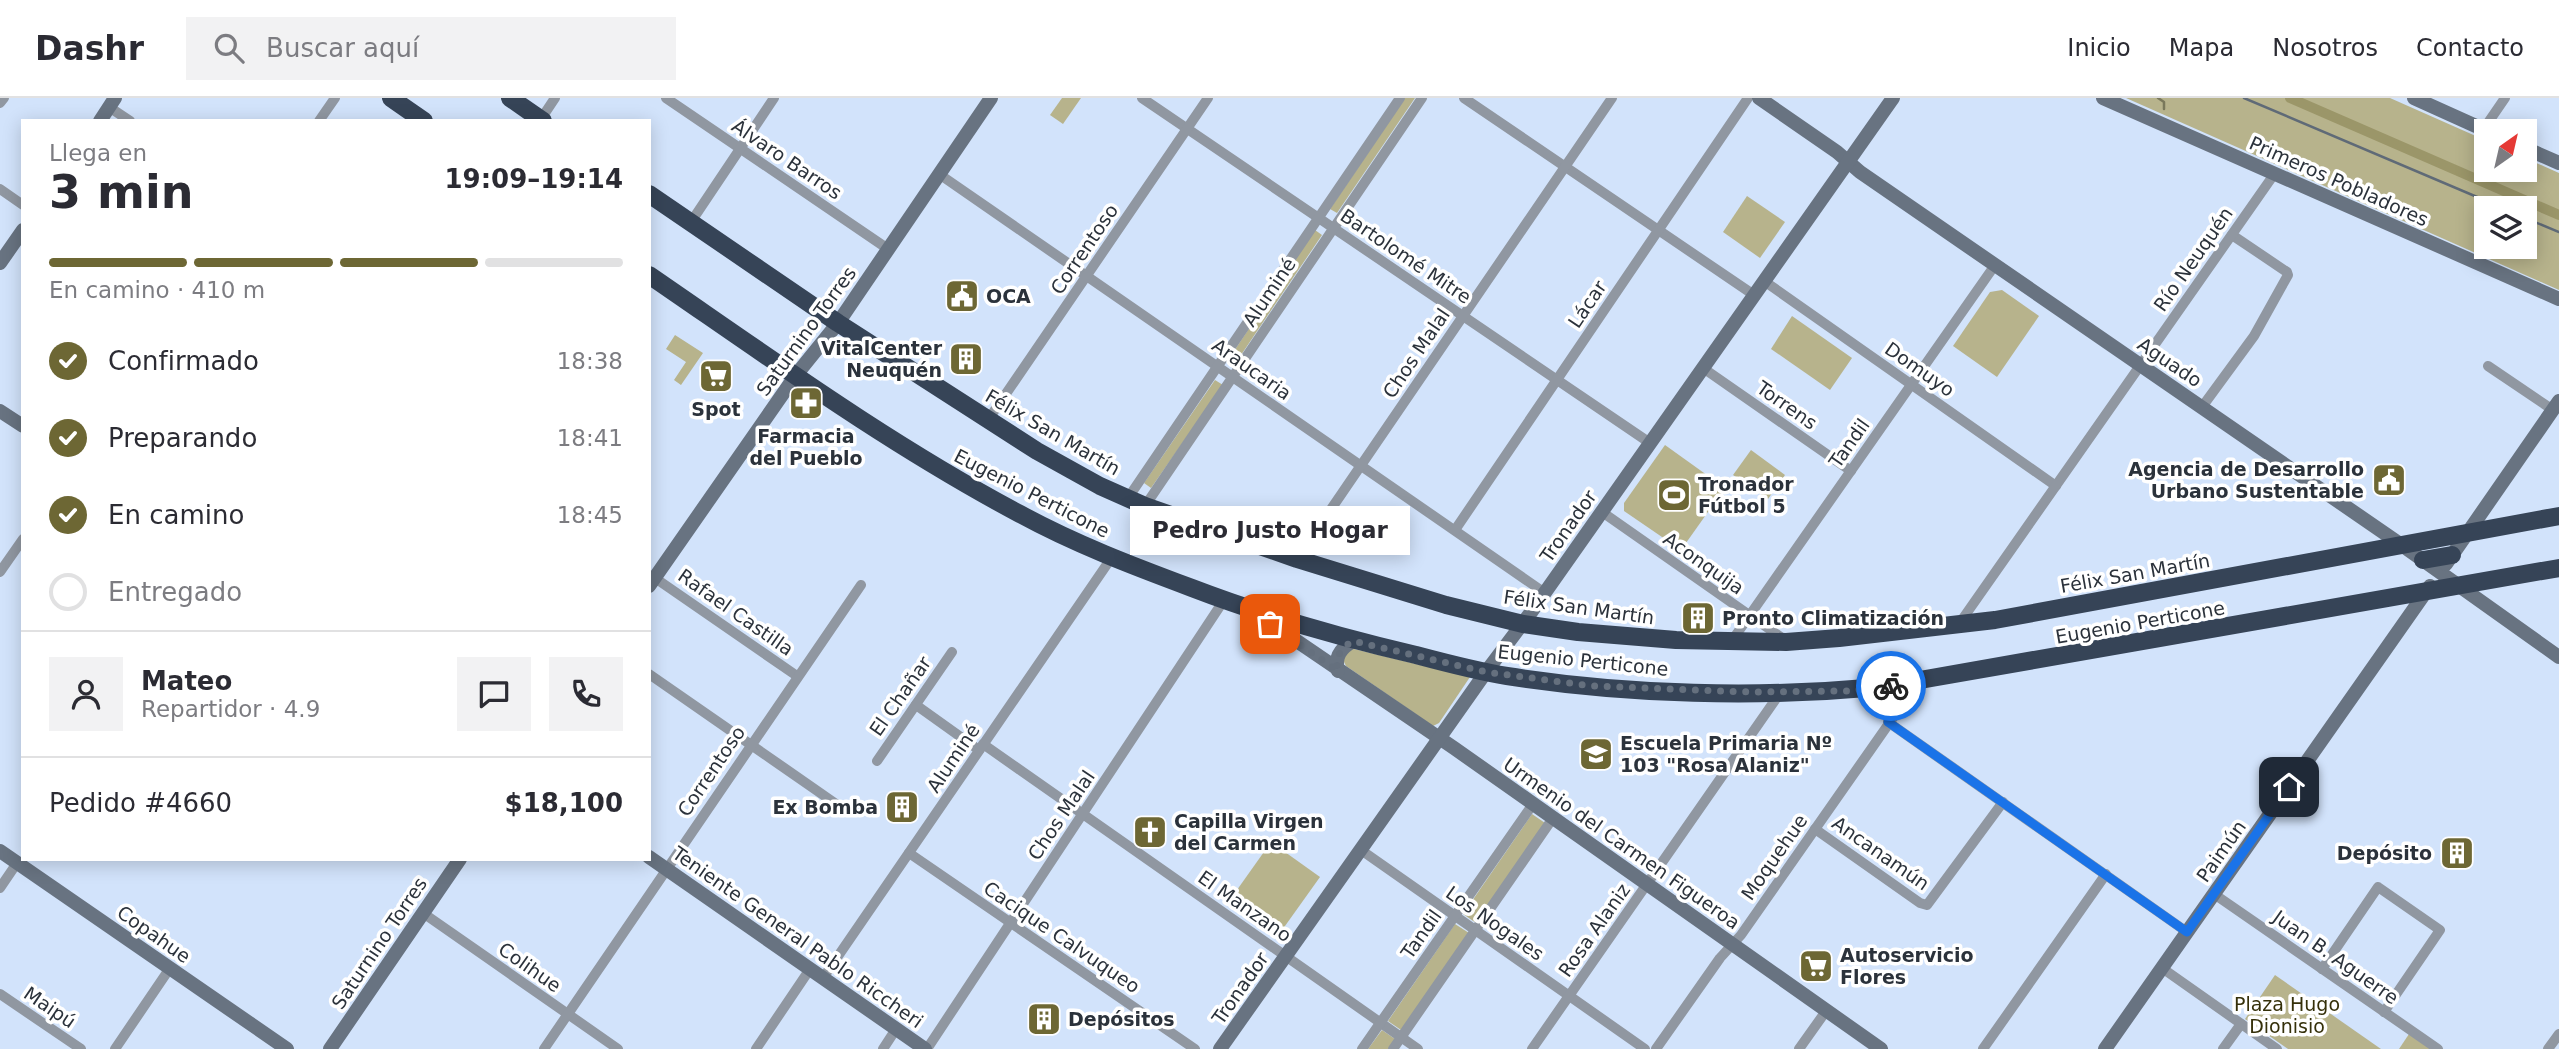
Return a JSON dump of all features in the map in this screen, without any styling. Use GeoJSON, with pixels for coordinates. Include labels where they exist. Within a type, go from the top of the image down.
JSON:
{"type":"FeatureCollection","features":[{"type":"Feature","properties":{"kind":"highway"},"geometry":{"type":"LineString","coordinates":[[391,98],[421,119]]}},
{"type":"Feature","properties":{"kind":"highway"},"geometry":{"type":"LineString","coordinates":[[510,98],[541,119]]}},
{"type":"Feature","properties":{"kind":"highway","name":"Félix San Martín"},"geometry":{"type":"LineString","coordinates":[[651,195],[838,323],[1056,463],[1146,506],[1297,559],[1523,624],[1642,638],[1730,642],[1839,638],[1995,620],[2559,516]]}},
{"type":"Feature","properties":{"kind":"highway","name":"Eugenio Perticone"},"geometry":{"type":"LineString","coordinates":[[651,276],[860,419],[1024,517],[1112,557],[1250,609],[1353,641],[1486,672],[1592,686],[1780,692],[1846,691],[1917,682],[2559,568]]}},
{"type":"Feature","properties":{"kind":"highway"},"geometry":{"type":"LineString","coordinates":[[2423,560],[2452,555]]}},
{"type":"Feature","properties":{"kind":"street"},"geometry":{"type":"LineString","coordinates":[[0,103],[4,98]]}},
{"type":"Feature","properties":{"kind":"street"},"geometry":{"type":"LineString","coordinates":[[320,119],[335,98]]}},
{"type":"Feature","properties":{"kind":"street"},"geometry":{"type":"LineString","coordinates":[[543,119],[555,98]]}},
{"type":"Feature","properties":{"kind":"street","name":"Álvaro Barros"},"geometry":{"type":"LineString","coordinates":[[667,98],[888,249]]}},
{"type":"Feature","properties":{"kind":"street"},"geometry":{"type":"LineString","coordinates":[[691,222],[774,98]]}},
{"type":"Feature","properties":{"kind":"street","name":"Bartolomé Mitre"},"geometry":{"type":"LineString","coordinates":[[1142,98],[1650,443]]}},
{"type":"Feature","properties":{"kind":"street","name":"Correntoso"},"geometry":{"type":"LineString","coordinates":[[988,420],[1208,98]]}},
{"type":"Feature","properties":{"kind":"street","name":"Aluminé"},"geometry":{"type":"LineString","coordinates":[[1128,498],[1400,98]]}},
{"type":"Feature","properties":{"kind":"street","name":"Aluminé"},"geometry":{"type":"LineString","coordinates":[[1146,506],[1422,98]]}},
{"type":"Feature","properties":{"kind":"street"},"geometry":{"type":"LineString","coordinates":[[1464,98],[1754,295]]}},
{"type":"Feature","properties":{"kind":"street","name":"Chos Malal"},"geometry":{"type":"LineString","coordinates":[[1297,559],[1612,98]]}},
{"type":"Feature","properties":{"kind":"street","name":"Lácar"},"geometry":{"type":"LineString","coordinates":[[1455,530],[1748,98]]}},
{"type":"Feature","properties":{"kind":"street","name":"Aguado"},"geometry":{"type":"LineString","coordinates":[[1759,98],[1849,161],[1860,172],[2403,546],[2559,657]]}},
{"type":"Feature","properties":{"kind":"street","name":"Tronador"},"geometry":{"type":"LineString","coordinates":[[1220,1049],[1893,98]]}},
{"type":"Feature","properties":{"kind":"street","name":"Primeros Pobladores"},"geometry":{"type":"LineString","coordinates":[[2103,98],[2559,299]]}},
{"type":"Feature","properties":{"kind":"street"},"geometry":{"type":"LineString","coordinates":[[2414,98],[2474,126]]}},
{"type":"Feature","properties":{"kind":"street"},"geometry":{"type":"LineString","coordinates":[[2492,119],[2505,98]]}},
{"type":"Feature","properties":{"kind":"street","name":"Saturnino Torres"},"geometry":{"type":"LineString","coordinates":[[652,582],[796,375],[838,323],[989,99]]}},
{"type":"Feature","properties":{"kind":"street"},"geometry":{"type":"LineString","coordinates":[[101,119],[112,102],[128,119]]}},
{"type":"Feature","properties":{"kind":"street"},"geometry":{"type":"LineString","coordinates":[[2538,154],[2559,163]]}},
{"type":"Feature","properties":{"kind":"street","name":"Río Neuquén"},"geometry":{"type":"LineString","coordinates":[[2141,365],[2274,173]]}},
{"type":"Feature","properties":{"kind":"street","name":"Araucaria"},"geometry":{"type":"LineString","coordinates":[[939,174],[1545,593]]}},
{"type":"Feature","properties":{"kind":"street"},"geometry":{"type":"LineString","coordinates":[[0,189],[21,204]]}},
{"type":"Feature","properties":{"kind":"street"},"geometry":{"type":"LineString","coordinates":[[0,263],[21,233]]}},
{"type":"Feature","properties":{"kind":"street"},"geometry":{"type":"LineString","coordinates":[[2202,407],[2254,336],[2288,275],[2232,235]]}},
{"type":"Feature","properties":{"kind":"street","name":"Tandil"},"geometry":{"type":"LineString","coordinates":[[1730,642],[1996,265]]}},
{"type":"Feature","properties":{"kind":"street","name":"Domuyo"},"geometry":{"type":"LineString","coordinates":[[1764,281],[2056,486]]}},
{"type":"Feature","properties":{"kind":"street"},"geometry":{"type":"LineString","coordinates":[[1959,625],[2141,365]]}},
{"type":"Feature","properties":{"kind":"street"},"geometry":{"type":"LineString","coordinates":[[2488,366],[2556,406]]}},
{"type":"Feature","properties":{"kind":"street","name":"Torrens"},"geometry":{"type":"LineString","coordinates":[[1703,368],[1851,471]]}},
{"type":"Feature","properties":{"kind":"street","name":"Paimún"},"geometry":{"type":"LineString","coordinates":[[2105,1049],[2556,406]]}},
{"type":"Feature","properties":{"kind":"street"},"geometry":{"type":"LineString","coordinates":[[0,411],[21,425]]}},
{"type":"Feature","properties":{"kind":"street","name":"Aconquija"},"geometry":{"type":"LineString","coordinates":[[1602,512],[1786,642]]}},
{"type":"Feature","properties":{"kind":"street"},"geometry":{"type":"LineString","coordinates":[[0,572],[21,542]]}},
{"type":"Feature","properties":{"kind":"street","name":"Aluminé"},"geometry":{"type":"LineString","coordinates":[[823,978],[1112,557]]}},
{"type":"Feature","properties":{"kind":"street","name":"Rafael Castilla"},"geometry":{"type":"LineString","coordinates":[[652,582],[797,676]]}},
{"type":"Feature","properties":{"kind":"street","name":"Correntoso"},"geometry":{"type":"LineString","coordinates":[[544,1049],[861,584]]}},
{"type":"Feature","properties":{"kind":"street","name":"Chos Malal"},"geometry":{"type":"LineString","coordinates":[[926,1049],[1224,600]]}},
{"type":"Feature","properties":{"kind":"street","name":"Urmenio del Carmen Figueroa"},"geometry":{"type":"LineString","coordinates":[[1250,609],[1881,1049]]}},
{"type":"Feature","properties":{"kind":"street"},"geometry":{"type":"LineString","coordinates":[[1338,671],[1336,662],[1339,654],[1353,641]]}},
{"type":"Feature","properties":{"kind":"street","name":"El Chañar"},"geometry":{"type":"LineString","coordinates":[[877,761],[952,652]]}},
{"type":"Feature","properties":{"kind":"street"},"geometry":{"type":"LineString","coordinates":[[651,675],[839,806]]}},
{"type":"Feature","properties":{"kind":"street","name":"Moquehue"},"geometry":{"type":"LineString","coordinates":[[1656,1049],[1917,682]]}},
{"type":"Feature","properties":{"kind":"street","name":"Rosa Alaniz"},"geometry":{"type":"LineString","coordinates":[[1532,1049],[1780,692]]}},
{"type":"Feature","properties":{"kind":"street","name":"El Manzano"},"geometry":{"type":"LineString","coordinates":[[916,705],[1083,814],[1418,1049]]}},
{"type":"Feature","properties":{"kind":"street"},"geometry":{"type":"LineString","coordinates":[[1888,722],[2187,932]]}},
{"type":"Feature","properties":{"kind":"street","name":"Ancanamún"},"geometry":{"type":"LineString","coordinates":[[1815,829],[1920,903],[1927,905],[2003,803]]}},
{"type":"Feature","properties":{"kind":"street","name":"Tandil"},"geometry":{"type":"LineString","coordinates":[[1362,1049],[1533,804]]}},
{"type":"Feature","properties":{"kind":"street"},"geometry":{"type":"LineString","coordinates":[[1393,1049],[1553,818]]}},
{"type":"Feature","properties":{"kind":"street","name":"Los Nogales"},"geometry":{"type":"LineString","coordinates":[[1361,850],[1644,1049]]}},
{"type":"Feature","properties":{"kind":"street","name":"Copahue"},"geometry":{"type":"LineString","coordinates":[[0,851],[287,1049]]}},
{"type":"Feature","properties":{"kind":"street","name":"Cacique Calvuqueo"},"geometry":{"type":"LineString","coordinates":[[909,853],[1195,1049]]}},
{"type":"Feature","properties":{"kind":"street","name":"Teniente General Pablo Riccheri"},"geometry":{"type":"LineString","coordinates":[[651,858],[926,1049]]}},
{"type":"Feature","properties":{"kind":"street","name":"Saturnino Torres"},"geometry":{"type":"LineString","coordinates":[[330,1049],[459,861]]}},
{"type":"Feature","properties":{"kind":"street"},"geometry":{"type":"LineString","coordinates":[[0,888],[17,863]]}},
{"type":"Feature","properties":{"kind":"street"},"geometry":{"type":"LineString","coordinates":[[1983,1049],[2105,874]]}},
{"type":"Feature","properties":{"kind":"street"},"geometry":{"type":"LineString","coordinates":[[2322,969],[2378,887],[2441,930],[2384,1012]]}},
{"type":"Feature","properties":{"kind":"street","name":"Juan B. Aguerre"},"geometry":{"type":"LineString","coordinates":[[2214,894],[2438,1049]]}},
{"type":"Feature","properties":{"kind":"street","name":"Colihue"},"geometry":{"type":"LineString","coordinates":[[423,913],[618,1049]]}},
{"type":"Feature","properties":{"kind":"street"},"geometry":{"type":"LineString","coordinates":[[115,1049],[170,968]]}},
{"type":"Feature","properties":{"kind":"street"},"geometry":{"type":"LineString","coordinates":[[2162,968],[2277,1049]]}},
{"type":"Feature","properties":{"kind":"street"},"geometry":{"type":"LineString","coordinates":[[756,1049],[810,969]]}},
{"type":"Feature","properties":{"kind":"street","name":"Maipú"},"geometry":{"type":"LineString","coordinates":[[0,994],[81,1049]]}},
{"type":"Feature","properties":{"kind":"street"},"geometry":{"type":"LineString","coordinates":[[1799,1049],[1826,1011]]}},
{"type":"Feature","properties":{"kind":"street"},"geometry":{"type":"LineString","coordinates":[[2223,1049],[2241,1024]]}},
{"type":"Feature","properties":{"kind":"street"},"geometry":{"type":"LineString","coordinates":[[883,1049],[896,1029]]}},
{"type":"Feature","properties":{"kind":"street"},"geometry":{"type":"LineString","coordinates":[[2549,1049],[2559,1034]]}},
{"type":"Feature","properties":{"kind":"green space"},"geometry":{"type":"Polygon","coordinates":[[[1062,98],[1081,98],[1063,124],[1050,115],[1062,98]]]}},
{"type":"Feature","properties":{"kind":"green space"},"geometry":{"type":"Polygon","coordinates":[[[1405,98],[1415,98],[1337,213],[1330,209],[1405,98]]]}},
{"type":"Feature","properties":{"kind":"green space"},"geometry":{"type":"Polygon","coordinates":[[[2126,98],[2390,98],[2474,135],[2474,182],[2538,182],[2538,164],[2559,173],[2559,290],[2489,259],[2537,259],[2537,196],[2474,196],[2474,252],[2126,98]]]}},
{"type":"Feature","properties":{"kind":"green space"},"geometry":{"type":"Polygon","coordinates":[[[1747,196],[1785,222],[1760,258],[1723,232],[1747,196]]]}},
{"type":"Feature","properties":{"kind":"green space"},"geometry":{"type":"Polygon","coordinates":[[[1315,230],[1322,235],[1239,358],[1232,354],[1315,230]]]}},
{"type":"Feature","properties":{"kind":"green space"},"geometry":{"type":"Polygon","coordinates":[[[2002,290],[2039,316],[1997,377],[1953,346],[1990,292],[2002,290]]]}},
{"type":"Feature","properties":{"kind":"green space"},"geometry":{"type":"Polygon","coordinates":[[[1792,316],[1852,358],[1830,390],[1771,349],[1792,316]]]}},
{"type":"Feature","properties":{"kind":"green space"},"geometry":{"type":"Polygon","coordinates":[[[675,335],[703,353],[681,385],[674,380],[686,362],[666,349],[675,335]]]}},
{"type":"Feature","properties":{"kind":"green space"},"geometry":{"type":"Polygon","coordinates":[[[1215,380],[1223,385],[1151,488],[1144,483],[1215,380]]]}},
{"type":"Feature","properties":{"kind":"green space","name":"Tronador Fútbol 5"},"geometry":{"type":"Polygon","coordinates":[[[1665,445],[1725,488],[1681,550],[1624,511],[1624,503],[1665,445]]]}},
{"type":"Feature","properties":{"kind":"green space"},"geometry":{"type":"Polygon","coordinates":[[[1751,450],[1785,475],[1768,499],[1733,475],[1751,450]]]}},
{"type":"Feature","properties":{"kind":"green space"},"geometry":{"type":"Polygon","coordinates":[[[1350,648],[1470,677],[1439,723],[1433,726],[1346,666],[1342,658],[1350,648]]]}},
{"type":"Feature","properties":{"kind":"green space"},"geometry":{"type":"Polygon","coordinates":[[[1532,814],[1545,823],[1476,923],[1463,914],[1532,814]]]}},
{"type":"Feature","properties":{"kind":"green space"},"geometry":{"type":"Polygon","coordinates":[[[1271,842],[1320,877],[1280,933],[1273,935],[1227,904],[1271,842]]]}},
{"type":"Feature","properties":{"kind":"green space"},"geometry":{"type":"Polygon","coordinates":[[[1455,924],[1469,933],[1401,1030],[1388,1021],[1455,924]]]}},
{"type":"Feature","properties":{"kind":"green space","name":"Plaza Hugo Dionisio"},"geometry":{"type":"Polygon","coordinates":[[[2275,975],[2381,1049],[2288,1049],[2245,1019],[2275,975]]]}},
{"type":"Feature","properties":{"kind":"green space"},"geometry":{"type":"Polygon","coordinates":[[[1382,1030],[1395,1039],[1388,1049],[1368,1049],[1382,1030]]]}},
{"type":"Feature","properties":{"kind":"green space"},"geometry":{"type":"Polygon","coordinates":[[[2409,1034],[2431,1049],[2399,1049],[2409,1034]]]}},
{"type":"Feature","properties":{"kind":"waterway"},"geometry":{"type":"LineString","coordinates":[[2158,98],[2164,102],[2164,109]]}},
{"type":"Feature","properties":{"kind":"waterway"},"geometry":{"type":"LineString","coordinates":[[2290,98],[2559,215]]}},
{"type":"Feature","properties":{"kind":"railway"},"geometry":{"type":"LineString","coordinates":[[2244,98],[2475,196]]}},
{"type":"Feature","properties":{"kind":"railway"},"geometry":{"type":"LineString","coordinates":[[2537,223],[2559,232]]}},
{"type":"Feature","properties":{"kind":"way so far"},"geometry":{"type":"LineString","coordinates":[[1270,624],[1338,671],[1336,662],[1339,654],[1343,647],[1353,641],[1486,672],[1555,683],[1682,691],[1749,692],[1846,691],[1891,686]]}},
{"type":"Feature","properties":{"kind":"place","name":"OCA"},"geometry":{"type":"Point","coordinates":[962,296]}},
{"type":"Feature","properties":{"kind":"place","name":"VitalCenter Neuquén"},"geometry":{"type":"Point","coordinates":[966,359]}},
{"type":"Feature","properties":{"kind":"place","name":"Spot"},"geometry":{"type":"Point","coordinates":[716,376]}},
{"type":"Feature","properties":{"kind":"place","name":"Farmacia del Pueblo"},"geometry":{"type":"Point","coordinates":[806,403]}},
{"type":"Feature","properties":{"kind":"place","name":"Agencia de Desarrollo Urbano Sustentable"},"geometry":{"type":"Point","coordinates":[2389,480]}},
{"type":"Feature","properties":{"kind":"place","name":"Tronador Fútbol 5"},"geometry":{"type":"Point","coordinates":[1674,495]}},
{"type":"Feature","properties":{"kind":"place","name":"Pronto Climatización"},"geometry":{"type":"Point","coordinates":[1698,618]}},
{"type":"Feature","properties":{"kind":"place","name":"Pedro Justo Hogar"},"geometry":{"type":"Point","coordinates":[1270,624]}},
{"type":"Feature","properties":{"kind":"place","name":"Escuela Primaria Nº 103 \"Rosa Alaniz\""},"geometry":{"type":"Point","coordinates":[1596,754]}},
{"type":"Feature","properties":{"kind":"place","name":"Ex Bomba"},"geometry":{"type":"Point","coordinates":[902,807]}},
{"type":"Feature","properties":{"kind":"place","name":"Capilla Virgen del Carmen"},"geometry":{"type":"Point","coordinates":[1150,832]}},
{"type":"Feature","properties":{"kind":"place","name":"Depósito"},"geometry":{"type":"Point","coordinates":[2457,853]}},
{"type":"Feature","properties":{"kind":"place","name":"Autoservicio Flores"},"geometry":{"type":"Point","coordinates":[1816,966]}},
{"type":"Feature","properties":{"kind":"place","name":"Depósitos"},"geometry":{"type":"Point","coordinates":[1044,1019]}},
{"type":"Feature","properties":{"kind":"route"},"geometry":{"type":"LineString","coordinates":[[1891,686],[1917,682],[1888,722],[2187,932],[2289,787]]}}]}
